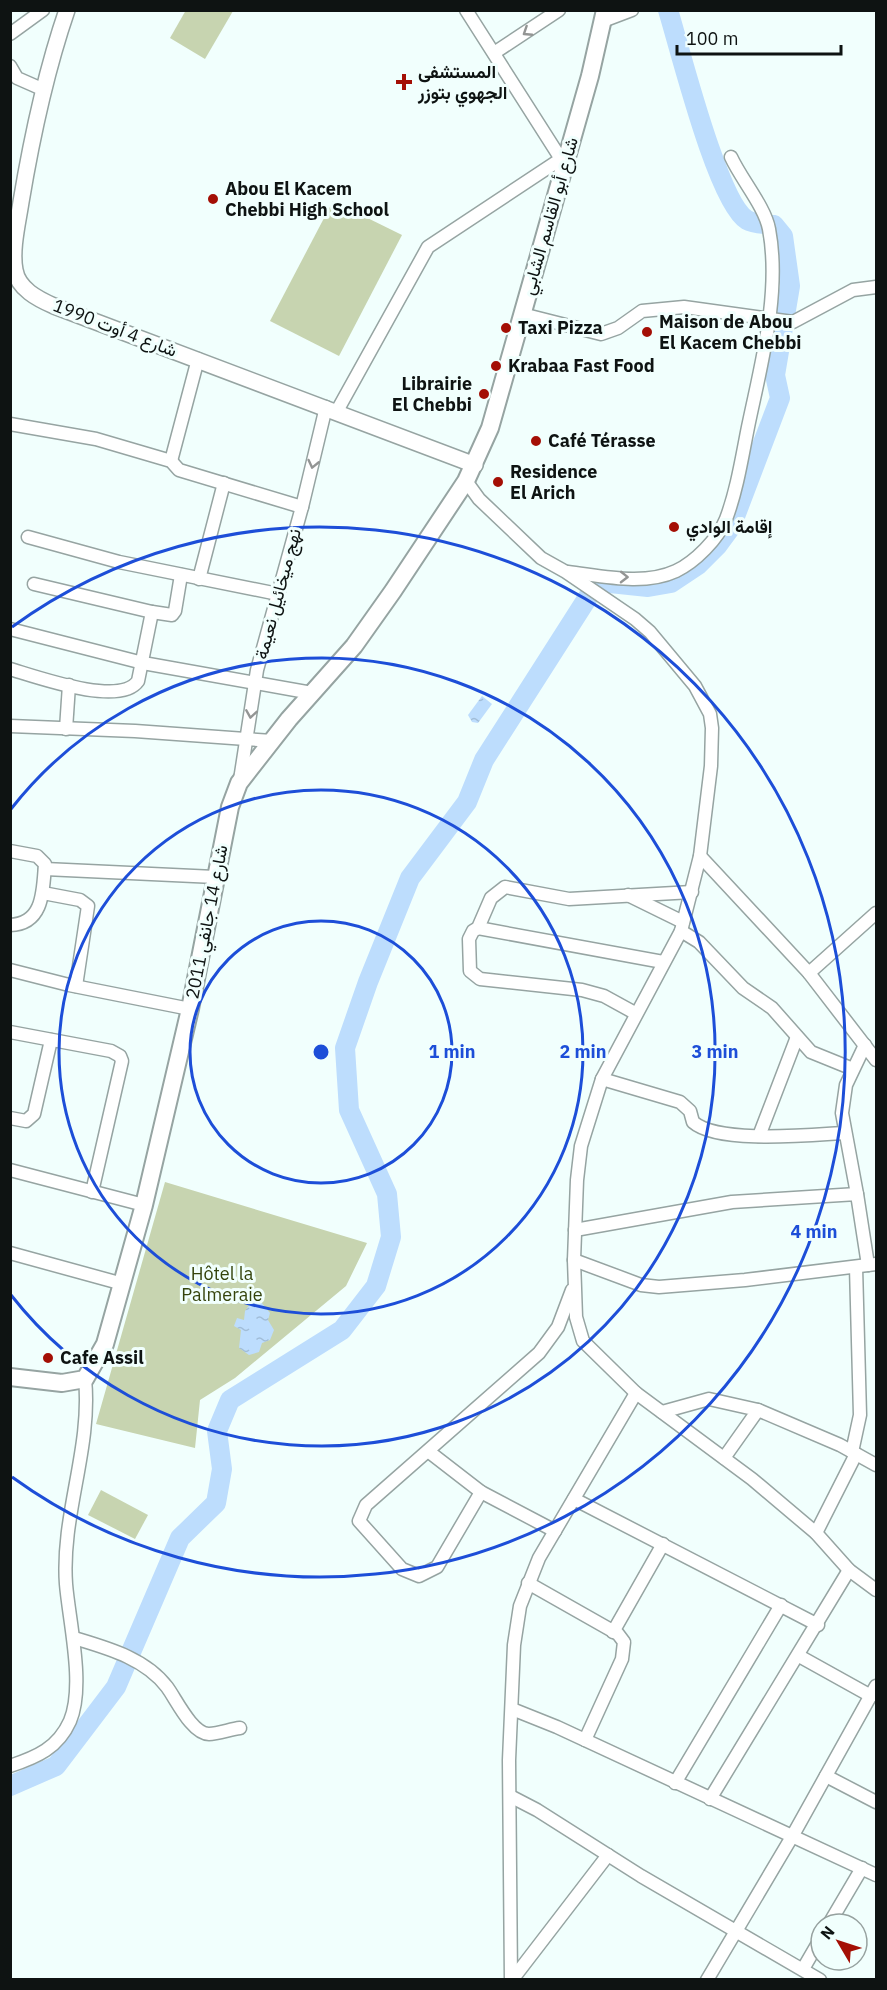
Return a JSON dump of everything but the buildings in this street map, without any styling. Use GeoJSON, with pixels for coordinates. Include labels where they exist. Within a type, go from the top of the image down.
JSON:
{"type":"FeatureCollection","features":[{"type":"Feature","properties":{"kind":"main road","name":"شارع أبو القاسم الشابي"},"geometry":{"type":"LineString","coordinates":[[478,460],[522,314],[604,16]]}},
{"type":"Feature","properties":{"kind":"main road","name":"شارع 14 جانفي 2011"},"geometry":{"type":"LineString","coordinates":[[85,1379],[100,1356],[123,1284],[144,1205],[189,1009],[227,818],[239,783],[312,693],[354,646],[478,460]]}},
{"type":"Feature","properties":{"kind":"main road"},"geometry":{"type":"LineString","coordinates":[[10,1377],[63,1383],[85,1379]]}},
{"type":"Feature","properties":{"kind":"street"},"geometry":{"type":"LineString","coordinates":[[10,34],[43,10]]}},
{"type":"Feature","properties":{"kind":"street"},"geometry":{"type":"LineString","coordinates":[[10,290],[17,275],[15,261],[19,218],[32,132],[42,89],[67,10]]}},
{"type":"Feature","properties":{"kind":"street"},"geometry":{"type":"LineString","coordinates":[[466,10],[564,157]]}},
{"type":"Feature","properties":{"kind":"street"},"geometry":{"type":"LineString","coordinates":[[494,52],[559,10]]}},
{"type":"Feature","properties":{"kind":"street"},"geometry":{"type":"LineString","coordinates":[[604,16],[632,10]]}},
{"type":"Feature","properties":{"kind":"street"},"geometry":{"type":"LineString","coordinates":[[10,66],[14,76],[42,89]]}},
{"type":"Feature","properties":{"kind":"street","name":"نهج ميخائيل نعيمة"},"geometry":{"type":"LineString","coordinates":[[239,783],[255,685],[278,594],[331,409],[428,247],[564,157]]}},
{"type":"Feature","properties":{"kind":"street"},"geometry":{"type":"LineString","coordinates":[[566,572],[608,577],[657,578],[678,570],[714,538],[726,520],[774,321],[769,226],[731,157]]}},
{"type":"Feature","properties":{"kind":"street","name":"شارع 4 أوت 1990"},"geometry":{"type":"LineString","coordinates":[[17,275],[25,289],[42,301],[331,409],[478,460]]}},
{"type":"Feature","properties":{"kind":"street"},"geometry":{"type":"LineString","coordinates":[[522,314],[601,334],[618,328],[642,311],[684,307],[792,322],[853,290],[876,287]]}},
{"type":"Feature","properties":{"kind":"street"},"geometry":{"type":"LineString","coordinates":[[171,461],[198,359]]}},
{"type":"Feature","properties":{"kind":"street"},"geometry":{"type":"LineString","coordinates":[[10,424],[96,439],[171,461],[179,470],[303,507]]}},
{"type":"Feature","properties":{"kind":"street"},"geometry":{"type":"LineString","coordinates":[[466,481],[479,499],[541,558],[566,572],[635,619],[670,654],[695,686],[710,714],[712,747],[700,856],[682,927],[602,1079],[581,1146],[574,1260],[576,1317],[583,1341],[636,1393],[724,1458],[816,1533],[849,1570],[876,1590]]}},
{"type":"Feature","properties":{"kind":"street"},"geometry":{"type":"LineString","coordinates":[[199,579],[224,483]]}},
{"type":"Feature","properties":{"kind":"street"},"geometry":{"type":"LineString","coordinates":[[28,537],[119,562],[278,594]]}},
{"type":"Feature","properties":{"kind":"street"},"geometry":{"type":"LineString","coordinates":[[34,584],[172,615],[175,611],[181,575]]}},
{"type":"Feature","properties":{"kind":"street"},"geometry":{"type":"LineString","coordinates":[[10,669],[69,685],[117,693],[125,691],[138,681],[152,612]]}},
{"type":"Feature","properties":{"kind":"street"},"geometry":{"type":"LineString","coordinates":[[10,628],[143,663],[255,685],[312,693]]}},
{"type":"Feature","properties":{"kind":"street"},"geometry":{"type":"LineString","coordinates":[[66,729],[69,685]]}},
{"type":"Feature","properties":{"kind":"street"},"geometry":{"type":"LineString","coordinates":[[10,726],[272,741]]}},
{"type":"Feature","properties":{"kind":"street"},"geometry":{"type":"LineString","coordinates":[[10,851],[37,856],[45,864],[43,894],[38,911],[22,923],[10,925]]}},
{"type":"Feature","properties":{"kind":"street"},"geometry":{"type":"LineString","coordinates":[[700,856],[809,973],[876,1060]]}},
{"type":"Feature","properties":{"kind":"street"},"geometry":{"type":"LineString","coordinates":[[45,869],[215,877]]}},
{"type":"Feature","properties":{"kind":"street"},"geometry":{"type":"LineString","coordinates":[[635,1013],[604,996],[582,990],[480,979],[472,975],[469,939],[473,931],[478,928],[491,898],[505,887],[569,899],[692,892]]}},
{"type":"Feature","properties":{"kind":"street"},"geometry":{"type":"LineString","coordinates":[[43,894],[81,900],[88,906],[76,986]]}},
{"type":"Feature","properties":{"kind":"street"},"geometry":{"type":"LineString","coordinates":[[628,895],[682,927],[743,988],[772,1008],[816,1055],[853,1069]]}},
{"type":"Feature","properties":{"kind":"street"},"geometry":{"type":"LineString","coordinates":[[809,973],[876,913]]}},
{"type":"Feature","properties":{"kind":"street"},"geometry":{"type":"LineString","coordinates":[[478,928],[663,962]]}},
{"type":"Feature","properties":{"kind":"street"},"geometry":{"type":"LineString","coordinates":[[10,970],[189,1009]]}},
{"type":"Feature","properties":{"kind":"street"},"geometry":{"type":"LineString","coordinates":[[10,1032],[111,1051],[120,1056],[122,1061],[92,1192]]}},
{"type":"Feature","properties":{"kind":"street"},"geometry":{"type":"LineString","coordinates":[[759,1136],[797,1037]]}},
{"type":"Feature","properties":{"kind":"street"},"geometry":{"type":"LineString","coordinates":[[10,1118],[26,1121],[34,1114],[51,1040]]}},
{"type":"Feature","properties":{"kind":"street"},"geometry":{"type":"LineString","coordinates":[[816,1533],[854,1453],[860,1415],[867,1265],[857,1194],[844,1133],[843,1097],[865,1045]]}},
{"type":"Feature","properties":{"kind":"street"},"geometry":{"type":"LineString","coordinates":[[602,1079],[680,1102],[686,1106],[693,1122],[699,1128],[759,1136],[844,1133]]}},
{"type":"Feature","properties":{"kind":"street"},"geometry":{"type":"LineString","coordinates":[[10,1170],[144,1205]]}},
{"type":"Feature","properties":{"kind":"street"},"geometry":{"type":"LineString","coordinates":[[575,1230],[732,1202],[857,1194]]}},
{"type":"Feature","properties":{"kind":"street"},"geometry":{"type":"LineString","coordinates":[[10,1253],[123,1284]]}},
{"type":"Feature","properties":{"kind":"street"},"geometry":{"type":"LineString","coordinates":[[574,1260],[641,1285],[659,1287],[745,1280],[867,1265]]}},
{"type":"Feature","properties":{"kind":"street"},"geometry":{"type":"LineString","coordinates":[[481,1492],[436,1567],[419,1576],[402,1569],[359,1521],[366,1505],[539,1353],[558,1327],[575,1280]]}},
{"type":"Feature","properties":{"kind":"street"},"geometry":{"type":"LineString","coordinates":[[10,1766],[46,1752],[70,1721],[75,1706],[74,1638],[66,1583],[67,1545],[87,1421],[85,1379]]}},
{"type":"Feature","properties":{"kind":"street"},"geometry":{"type":"LineString","coordinates":[[512,1980],[510,1796],[514,1645],[520,1606],[528,1583],[555,1531],[636,1393]]}},
{"type":"Feature","properties":{"kind":"street"},"geometry":{"type":"LineString","coordinates":[[662,1412],[709,1399],[758,1410],[876,1465]]}},
{"type":"Feature","properties":{"kind":"street"},"geometry":{"type":"LineString","coordinates":[[724,1458],[758,1410]]}},
{"type":"Feature","properties":{"kind":"street"},"geometry":{"type":"LineString","coordinates":[[428,1451],[481,1492],[555,1531]]}},
{"type":"Feature","properties":{"kind":"street"},"geometry":{"type":"LineString","coordinates":[[574,1499],[818,1625]]}},
{"type":"Feature","properties":{"kind":"street"},"geometry":{"type":"LineString","coordinates":[[613,1632],[663,1544]]}},
{"type":"Feature","properties":{"kind":"street"},"geometry":{"type":"LineString","coordinates":[[710,1799],[818,1625],[849,1570]]}},
{"type":"Feature","properties":{"kind":"street"},"geometry":{"type":"LineString","coordinates":[[528,1583],[613,1632],[624,1642],[626,1649],[585,1740]]}},
{"type":"Feature","properties":{"kind":"street"},"geometry":{"type":"LineString","coordinates":[[675,1783],[781,1605]]}},
{"type":"Feature","properties":{"kind":"street"},"geometry":{"type":"LineString","coordinates":[[74,1638],[112,1649],[141,1664],[166,1685],[198,1730],[208,1734],[240,1728]]}},
{"type":"Feature","properties":{"kind":"street"},"geometry":{"type":"LineString","coordinates":[[707,1980],[793,1835],[874,1691],[799,1656]]}},
{"type":"Feature","properties":{"kind":"street"},"geometry":{"type":"LineString","coordinates":[[512,1709],[585,1740],[876,1875]]}},
{"type":"Feature","properties":{"kind":"street"},"geometry":{"type":"LineString","coordinates":[[826,1776],[876,1802]]}},
{"type":"Feature","properties":{"kind":"street"},"geometry":{"type":"LineString","coordinates":[[510,1796],[820,1980]]}},
{"type":"Feature","properties":{"kind":"street"},"geometry":{"type":"LineString","coordinates":[[512,1980],[608,1856]]}},
{"type":"Feature","properties":{"kind":"street"},"geometry":{"type":"LineString","coordinates":[[836,1912],[862,1868]]}},
{"type":"Feature","properties":{"kind":"street"},"geometry":{"type":"LineString","coordinates":[[803,1969],[809,1959]]}},
{"type":"Feature","properties":{"kind":"green space"},"geometry":{"type":"Polygon","coordinates":[[[186,10],[233,11],[205,59],[170,38],[186,10]]]}},
{"type":"Feature","properties":{"kind":"green space"},"geometry":{"type":"Polygon","coordinates":[[[333,201],[402,235],[339,356],[270,321],[333,201]]]}},
{"type":"Feature","properties":{"kind":"green space","name":"Hôtel la Palmeraie"},"geometry":{"type":"Polygon","coordinates":[[[165,1182],[367,1243],[346,1286],[235,1378],[200,1400],[195,1448],[96,1424],[165,1182]]]}},
{"type":"Feature","properties":{"kind":"green space"},"geometry":{"type":"Polygon","coordinates":[[[101,1490],[148,1515],[135,1539],[88,1515],[101,1490]]]}},
{"type":"Feature","properties":{"kind":"water"},"geometry":{"type":"Polygon","coordinates":[[[482,696],[492,704],[478,723],[472,722],[468,715],[482,696]]]}},
{"type":"Feature","properties":{"kind":"water"},"geometry":{"type":"Polygon","coordinates":[[[261,1302],[270,1313],[268,1320],[274,1330],[270,1340],[262,1343],[259,1352],[249,1355],[239,1348],[241,1330],[234,1326],[237,1318],[244,1320],[245,1311],[250,1304],[261,1302]]]}},
{"type":"Feature","properties":{"kind":"waterway"},"geometry":{"type":"LineString","coordinates":[[10,1786],[56,1766],[116,1687],[180,1538],[216,1503],[222,1469],[217,1431],[230,1400],[342,1330],[376,1286],[391,1237],[387,1194],[349,1110],[345,1048],[368,982],[410,878],[467,802],[484,760],[590,594],[599,586],[610,583],[648,587],[671,583],[698,565],[717,546],[731,527],[780,398],[775,375],[790,286],[783,236],[774,225],[747,220],[736,208],[724,186],[701,123],[668,10]]}},
{"type":"Feature","properties":{"kind":"place","name":"المستشفى الجهوي بتوزر"},"geometry":{"type":"Point","coordinates":[404,82]}},
{"type":"Feature","properties":{"kind":"place","name":"Abou El Kacem Chebbi High School"},"geometry":{"type":"Point","coordinates":[213,199]}},
{"type":"Feature","properties":{"kind":"place","name":"Taxi Pizza"},"geometry":{"type":"Point","coordinates":[506,328]}},
{"type":"Feature","properties":{"kind":"place","name":"Maison de Abou El Kacem Chebbi"},"geometry":{"type":"Point","coordinates":[647,332]}},
{"type":"Feature","properties":{"kind":"place","name":"Krabaa Fast Food"},"geometry":{"type":"Point","coordinates":[496,366]}},
{"type":"Feature","properties":{"kind":"place","name":"Librairie El Chebbi"},"geometry":{"type":"Point","coordinates":[484,394]}},
{"type":"Feature","properties":{"kind":"place","name":"Café Térasse"},"geometry":{"type":"Point","coordinates":[536,441]}},
{"type":"Feature","properties":{"kind":"place","name":"Residence El Arich"},"geometry":{"type":"Point","coordinates":[498,482]}},
{"type":"Feature","properties":{"kind":"place","name":"إقامة الوادي"},"geometry":{"type":"Point","coordinates":[674,527]}},
{"type":"Feature","properties":{"kind":"place","name":"Cafe Assil"},"geometry":{"type":"Point","coordinates":[48,1358]}}]}
